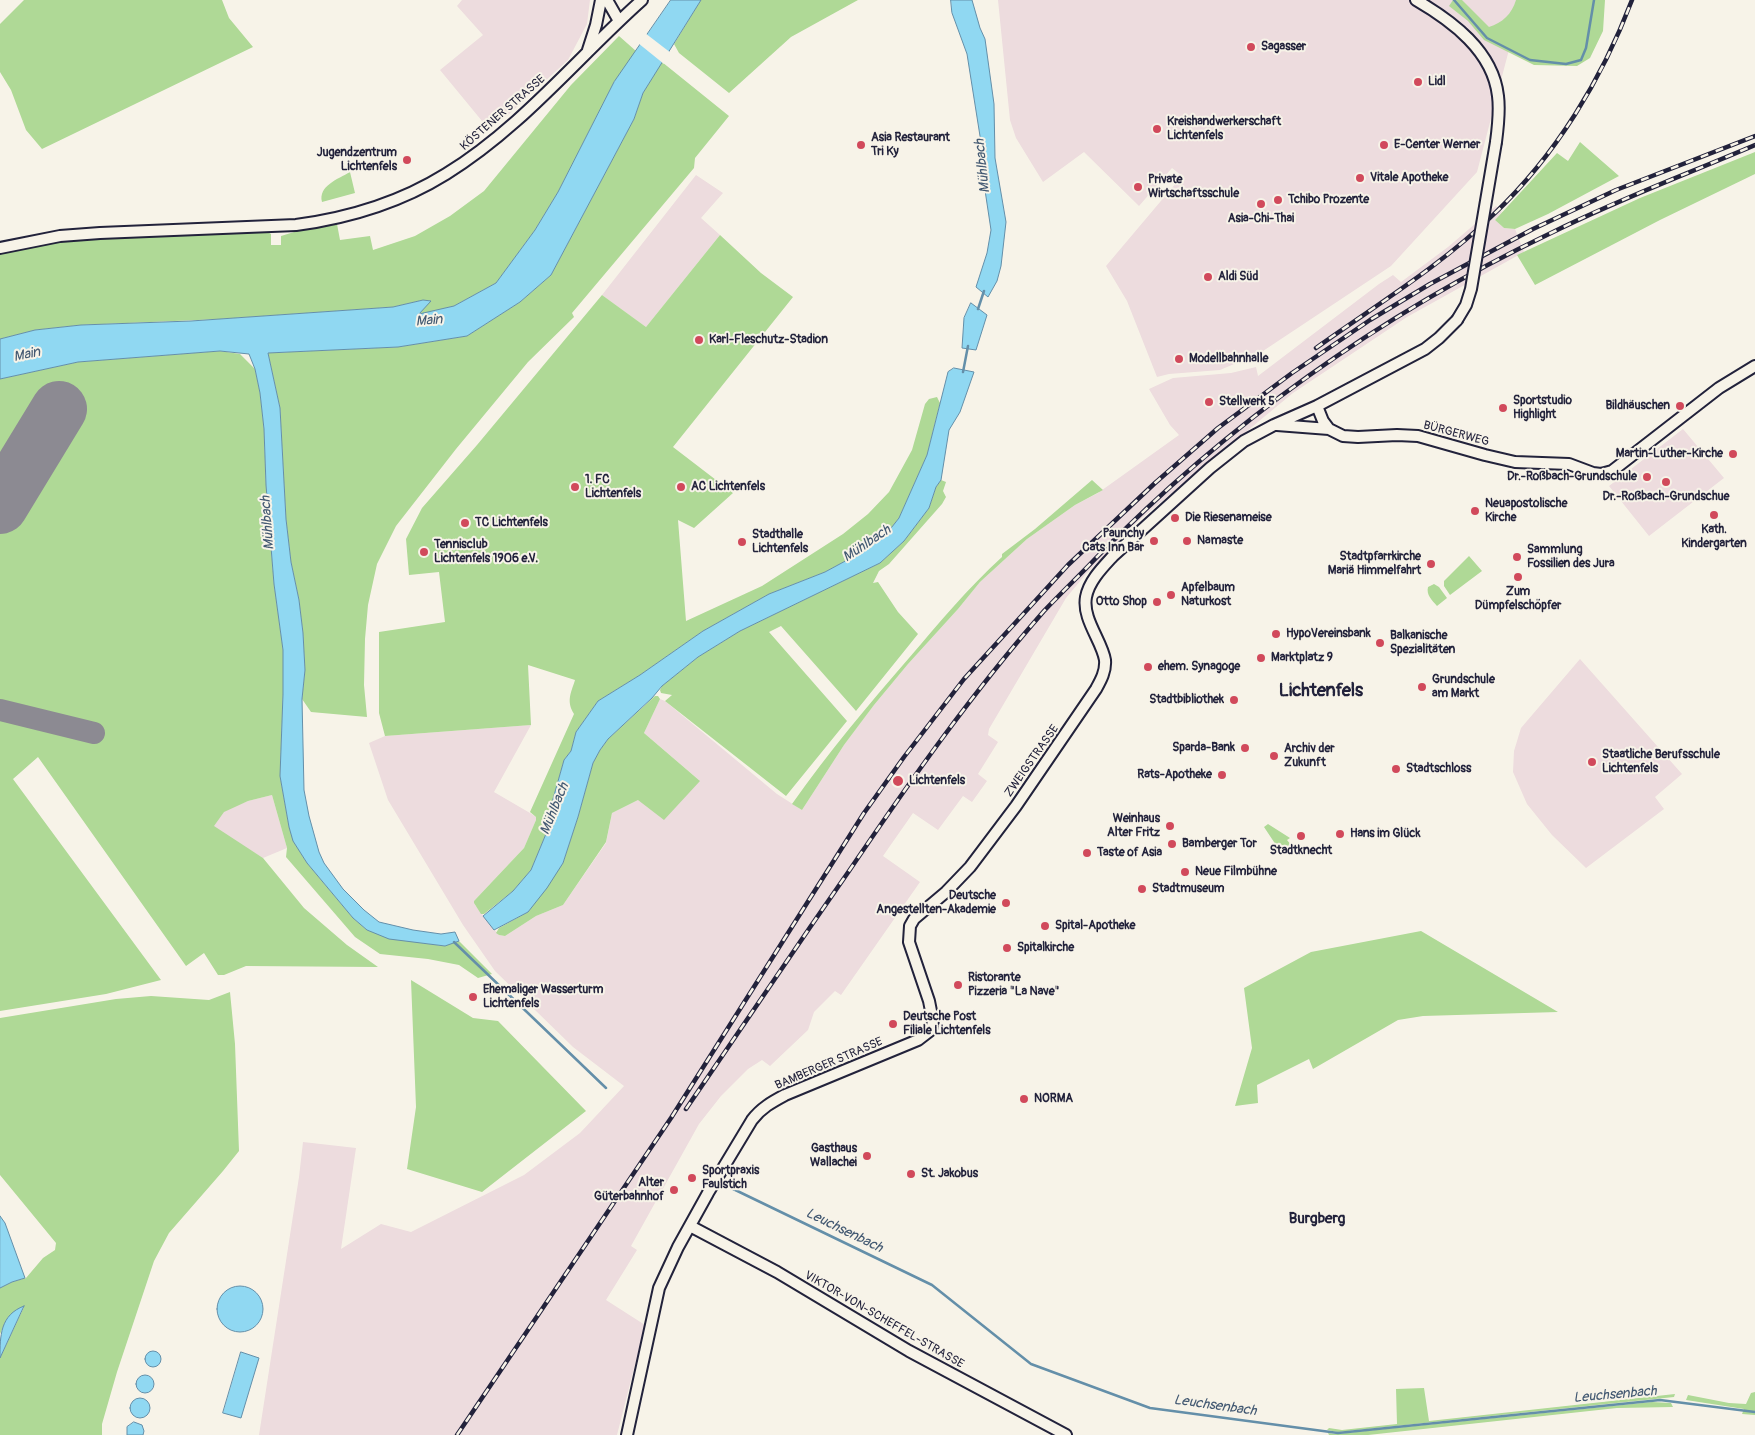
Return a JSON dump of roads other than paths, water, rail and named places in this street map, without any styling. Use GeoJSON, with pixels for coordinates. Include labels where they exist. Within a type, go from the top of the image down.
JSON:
{"type":"FeatureCollection","features":[{"type":"Feature","properties":{"kind":"street","name":"KÖSTENER STRASSE"},"geometry":{"type":"LineString","coordinates":[[588,52],[601,0]]}},
{"type":"Feature","properties":{"kind":"street"},"geometry":{"type":"LineString","coordinates":[[607,0],[619,21]]}},
{"type":"Feature","properties":{"kind":"street","name":"KÖSTENER STRASSE"},"geometry":{"type":"LineString","coordinates":[[0,248],[60,236],[296,225],[325,221],[404,196],[428,185],[465,162],[490,143],[529,109],[642,0]]}},
{"type":"Feature","properties":{"kind":"street","name":"ZWEIGSTRASSE"},"geometry":{"type":"LineString","coordinates":[[931,1030],[932,1020],[929,1001],[909,942],[910,926],[914,919],[946,892],[970,867],[1014,809],[1103,677],[1105,660],[1087,613],[1085,598],[1090,584],[1113,556],[1210,468],[1244,441],[1317,406],[1411,357],[1439,338],[1457,320],[1466,305],[1471,289],[1496,142],[1498,95],[1487,66],[1479,52],[1456,26],[1416,0]]}},
{"type":"Feature","properties":{"kind":"street","name":"BÜRGERWEG"},"geometry":{"type":"LineString","coordinates":[[1274,425],[1329,429],[1351,437],[1409,434],[1515,462],[1569,464],[1601,474],[1612,471],[1719,388],[1755,366]]}},
{"type":"Feature","properties":{"kind":"street"},"geometry":{"type":"LineString","coordinates":[[1317,406],[1329,429]]}},
{"type":"Feature","properties":{"kind":"street","name":"BAMBERGER STRASSE"},"geometry":{"type":"LineString","coordinates":[[626,1435],[659,1288],[678,1247],[758,1112],[785,1095],[918,1040],[931,1030]]}},
{"type":"Feature","properties":{"kind":"street","name":"VIKTOR-VON-SCHEFFEL-STRASSE"},"geometry":{"type":"LineString","coordinates":[[690,1226],[777,1272],[909,1351],[1066,1435]]}},
{"type":"Feature","properties":{"kind":"water","name":"Main"},"geometry":{"type":"Polygon","coordinates":[[[671,0],[701,0],[643,93],[634,119],[551,275],[520,302],[467,336],[398,347],[268,353],[280,408],[286,519],[303,633],[305,670],[302,699],[304,790],[319,852],[324,863],[343,889],[379,922],[441,934],[455,932],[459,941],[445,946],[389,939],[367,930],[353,918],[307,863],[293,841],[289,827],[280,776],[283,650],[274,584],[260,393],[255,369],[249,354],[220,351],[78,362],[0,379],[0,339],[35,330],[81,325],[191,321],[393,307],[423,300],[431,301],[419,314],[454,306],[496,283],[535,230],[558,192],[614,82],[671,0]]]}},
{"type":"Feature","properties":{"kind":"water"},"geometry":{"type":"Polygon","coordinates":[[[951,0],[972,0],[985,39],[994,104],[995,158],[1006,222],[1001,266],[997,281],[988,297],[976,287],[987,253],[991,230],[983,177],[983,155],[967,54],[952,13],[951,0]]]}},
{"type":"Feature","properties":{"kind":"water"},"geometry":{"type":"Polygon","coordinates":[[[971,303],[987,315],[976,350],[962,348],[964,318],[971,303]]]}},
{"type":"Feature","properties":{"kind":"water"},"geometry":{"type":"Polygon","coordinates":[[[954,368],[974,372],[960,412],[949,430],[941,480],[936,487],[929,508],[904,541],[880,563],[740,631],[698,657],[662,686],[652,698],[608,739],[600,750],[593,763],[563,863],[547,888],[528,912],[494,930],[483,916],[513,891],[531,870],[548,829],[551,806],[564,760],[571,751],[576,732],[598,701],[640,675],[703,631],[769,594],[825,572],[862,552],[884,537],[899,518],[927,455],[948,372],[954,368]]]}},
{"type":"Feature","properties":{"kind":"water"},"geometry":{"type":"Polygon","coordinates":[[[0,1216],[5,1223],[25,1278],[0,1288],[0,1216]]]}},
{"type":"Feature","properties":{"kind":"water"},"geometry":{"type":"Polygon","coordinates":[[[240,1286],[253,1290],[259,1296],[263,1309],[259,1322],[253,1328],[240,1332],[227,1328],[221,1322],[217,1309],[221,1296],[227,1290],[240,1286]]]}},
{"type":"Feature","properties":{"kind":"water"},"geometry":{"type":"Polygon","coordinates":[[[24,1306],[0,1358],[0,1342],[3,1327],[10,1315],[24,1306]]]}},
{"type":"Feature","properties":{"kind":"water"},"geometry":{"type":"Polygon","coordinates":[[[153,1351],[159,1353],[161,1359],[159,1365],[153,1367],[147,1365],[145,1359],[147,1353],[153,1351]]]}},
{"type":"Feature","properties":{"kind":"water"},"geometry":{"type":"Polygon","coordinates":[[[241,1352],[259,1358],[241,1418],[223,1413],[241,1352]]]}},
{"type":"Feature","properties":{"kind":"water"},"geometry":{"type":"Polygon","coordinates":[[[141,1375],[149,1375],[154,1380],[152,1391],[141,1393],[136,1388],[136,1380],[141,1375]]]}},
{"type":"Feature","properties":{"kind":"water"},"geometry":{"type":"Polygon","coordinates":[[[140,1398],[147,1401],[150,1408],[147,1415],[140,1418],[133,1415],[130,1408],[133,1401],[140,1398]]]}},
{"type":"Feature","properties":{"kind":"water"},"geometry":{"type":"Polygon","coordinates":[[[134,1422],[142,1425],[143,1435],[127,1435],[127,1427],[134,1422]]]}},
{"type":"Feature","properties":{"kind":"waterway"},"geometry":{"type":"LineString","coordinates":[[1454,0],[1487,38],[1530,60],[1566,64],[1581,60],[1586,48],[1594,0]]}},
{"type":"Feature","properties":{"kind":"waterway","name":"Mühlbach"},"geometry":{"type":"LineString","coordinates":[[978,309],[984,291]]}},
{"type":"Feature","properties":{"kind":"waterway","name":"Mühlbach"},"geometry":{"type":"LineString","coordinates":[[963,372],[968,346]]}},
{"type":"Feature","properties":{"kind":"waterway"},"geometry":{"type":"LineString","coordinates":[[454,942],[606,1088]]}},
{"type":"Feature","properties":{"kind":"waterway","name":"Leuchsenbach"},"geometry":{"type":"LineString","coordinates":[[727,1186],[932,1285],[1031,1364],[1150,1408],[1338,1433],[1660,1400],[1755,1412]]}},
{"type":"Feature","properties":{"kind":"railway"},"geometry":{"type":"LineString","coordinates":[[1316,348],[1452,251],[1494,214],[1538,167],[1575,115],[1592,87],[1632,0]]}},
{"type":"Feature","properties":{"kind":"railway"},"geometry":{"type":"LineString","coordinates":[[457,1435],[671,1118],[864,813],[964,679],[1068,565],[1155,483],[1218,428],[1292,373],[1370,320],[1430,284],[1533,229],[1616,190],[1755,136]]}},
{"type":"Feature","properties":{"kind":"railway"},"geometry":{"type":"LineString","coordinates":[[686,1109],[942,738],[1017,642],[1044,611],[1146,509],[1199,462],[1309,376],[1367,336],[1427,299],[1488,265],[1576,221],[1755,145]]}},
{"type":"Feature","properties":{"kind":"place","name":"Sagasser"},"geometry":{"type":"Point","coordinates":[1251,47]}},
{"type":"Feature","properties":{"kind":"place","name":"Lidl"},"geometry":{"type":"Point","coordinates":[1418,82]}},
{"type":"Feature","properties":{"kind":"place","name":"Kreishandwerkerschaft Lichtenfels"},"geometry":{"type":"Point","coordinates":[1157,129]}},
{"type":"Feature","properties":{"kind":"place","name":"Asia Restaurant Tri Ky"},"geometry":{"type":"Point","coordinates":[861,145]}},
{"type":"Feature","properties":{"kind":"place","name":"E-Center Werner"},"geometry":{"type":"Point","coordinates":[1384,145]}},
{"type":"Feature","properties":{"kind":"place","name":"Jugendzentrum Lichtenfels"},"geometry":{"type":"Point","coordinates":[407,160]}},
{"type":"Feature","properties":{"kind":"place","name":"Vitale Apotheke"},"geometry":{"type":"Point","coordinates":[1360,178]}},
{"type":"Feature","properties":{"kind":"place","name":"Private Wirtschaftsschule"},"geometry":{"type":"Point","coordinates":[1138,187]}},
{"type":"Feature","properties":{"kind":"place","name":"Tchibo Prozente"},"geometry":{"type":"Point","coordinates":[1278,200]}},
{"type":"Feature","properties":{"kind":"place","name":"Asia-Chi-Thai"},"geometry":{"type":"Point","coordinates":[1261,204]}},
{"type":"Feature","properties":{"kind":"place","name":"Aldi Süd"},"geometry":{"type":"Point","coordinates":[1208,277]}},
{"type":"Feature","properties":{"kind":"place","name":"Karl-Fleschutz-Stadion"},"geometry":{"type":"Point","coordinates":[699,340]}},
{"type":"Feature","properties":{"kind":"place","name":"Modellbahnhalle"},"geometry":{"type":"Point","coordinates":[1179,359]}},
{"type":"Feature","properties":{"kind":"place","name":"Stellwerk 5"},"geometry":{"type":"Point","coordinates":[1209,402]}},
{"type":"Feature","properties":{"kind":"place","name":"Bildhäuschen"},"geometry":{"type":"Point","coordinates":[1680,406]}},
{"type":"Feature","properties":{"kind":"place","name":"Sportstudio Highlight"},"geometry":{"type":"Point","coordinates":[1503,408]}},
{"type":"Feature","properties":{"kind":"place","name":"Martin-Luther-Kirche"},"geometry":{"type":"Point","coordinates":[1733,454]}},
{"type":"Feature","properties":{"kind":"place","name":"Dr.-Roßbach-Grundschule"},"geometry":{"type":"Point","coordinates":[1647,477]}},
{"type":"Feature","properties":{"kind":"place","name":"Dr.-Roßbach-Grundschue"},"geometry":{"type":"Point","coordinates":[1666,482]}},
{"type":"Feature","properties":{"kind":"place","name":"1. FC Lichtenfels"},"geometry":{"type":"Point","coordinates":[575,487]}},
{"type":"Feature","properties":{"kind":"place","name":"AC Lichtenfels"},"geometry":{"type":"Point","coordinates":[681,487]}},
{"type":"Feature","properties":{"kind":"place","name":"Neuapostolische Kirche"},"geometry":{"type":"Point","coordinates":[1475,511]}},
{"type":"Feature","properties":{"kind":"place","name":"Kath. Kindergarten"},"geometry":{"type":"Point","coordinates":[1714,515]}},
{"type":"Feature","properties":{"kind":"place","name":"Die Riesenameise"},"geometry":{"type":"Point","coordinates":[1175,518]}},
{"type":"Feature","properties":{"kind":"place","name":"TC Lichtenfels"},"geometry":{"type":"Point","coordinates":[465,523]}},
{"type":"Feature","properties":{"kind":"place","name":"Paunchy Cats Inn Bar"},"geometry":{"type":"Point","coordinates":[1154,541]}},
{"type":"Feature","properties":{"kind":"place","name":"Namaste"},"geometry":{"type":"Point","coordinates":[1187,541]}},
{"type":"Feature","properties":{"kind":"place","name":"Stadthalle Lichtenfels"},"geometry":{"type":"Point","coordinates":[742,542]}},
{"type":"Feature","properties":{"kind":"place","name":"Tennisclub Lichtenfels 1906 e.V."},"geometry":{"type":"Point","coordinates":[424,552]}},
{"type":"Feature","properties":{"kind":"place","name":"Sammlung Fossilien des Jura"},"geometry":{"type":"Point","coordinates":[1517,557]}},
{"type":"Feature","properties":{"kind":"place","name":"Stadtpfarrkirche Mariä Himmelfahrt"},"geometry":{"type":"Point","coordinates":[1431,564]}},
{"type":"Feature","properties":{"kind":"place","name":"Zum Dümpfelschöpfer"},"geometry":{"type":"Point","coordinates":[1518,577]}},
{"type":"Feature","properties":{"kind":"place","name":"Apfelbaum Naturkost"},"geometry":{"type":"Point","coordinates":[1171,595]}},
{"type":"Feature","properties":{"kind":"place","name":"Otto Shop"},"geometry":{"type":"Point","coordinates":[1157,602]}},
{"type":"Feature","properties":{"kind":"place","name":"HypoVereinsbank"},"geometry":{"type":"Point","coordinates":[1276,634]}},
{"type":"Feature","properties":{"kind":"place","name":"Balkanische Spezialitäten"},"geometry":{"type":"Point","coordinates":[1380,643]}},
{"type":"Feature","properties":{"kind":"place","name":"Marktplatz 9"},"geometry":{"type":"Point","coordinates":[1261,658]}},
{"type":"Feature","properties":{"kind":"place","name":"ehem. Synagoge"},"geometry":{"type":"Point","coordinates":[1148,667]}},
{"type":"Feature","properties":{"kind":"place","name":"Grundschule am Markt"},"geometry":{"type":"Point","coordinates":[1422,687]}},
{"type":"Feature","properties":{"kind":"place","name":"Stadtbibliothek"},"geometry":{"type":"Point","coordinates":[1234,700]}},
{"type":"Feature","properties":{"kind":"place","name":"Sparda-Bank"},"geometry":{"type":"Point","coordinates":[1245,748]}},
{"type":"Feature","properties":{"kind":"place","name":"Archiv der Zukunft"},"geometry":{"type":"Point","coordinates":[1274,756]}},
{"type":"Feature","properties":{"kind":"place","name":"Staatliche Berufsschule Lichtenfels"},"geometry":{"type":"Point","coordinates":[1592,762]}},
{"type":"Feature","properties":{"kind":"place","name":"Stadtschloss"},"geometry":{"type":"Point","coordinates":[1396,769]}},
{"type":"Feature","properties":{"kind":"place","name":"Rats-Apotheke"},"geometry":{"type":"Point","coordinates":[1222,775]}},
{"type":"Feature","properties":{"kind":"place","name":"Lichtenfels"},"geometry":{"type":"Point","coordinates":[898,781]}},
{"type":"Feature","properties":{"kind":"place","name":"Weinhaus Alter Fritz"},"geometry":{"type":"Point","coordinates":[1170,826]}},
{"type":"Feature","properties":{"kind":"place","name":"Hans im Glück"},"geometry":{"type":"Point","coordinates":[1340,834]}},
{"type":"Feature","properties":{"kind":"place","name":"Stadtknecht"},"geometry":{"type":"Point","coordinates":[1301,836]}},
{"type":"Feature","properties":{"kind":"place","name":"Bamberger Tor"},"geometry":{"type":"Point","coordinates":[1172,844]}},
{"type":"Feature","properties":{"kind":"place","name":"Taste of Asia"},"geometry":{"type":"Point","coordinates":[1087,853]}},
{"type":"Feature","properties":{"kind":"place","name":"Neue Filmbühne"},"geometry":{"type":"Point","coordinates":[1185,872]}},
{"type":"Feature","properties":{"kind":"place","name":"Stadtmuseum"},"geometry":{"type":"Point","coordinates":[1142,889]}},
{"type":"Feature","properties":{"kind":"place","name":"Deutsche Angestellten-Akademie"},"geometry":{"type":"Point","coordinates":[1006,903]}},
{"type":"Feature","properties":{"kind":"place","name":"Spital-Apotheke"},"geometry":{"type":"Point","coordinates":[1045,926]}},
{"type":"Feature","properties":{"kind":"place","name":"Spitalkirche"},"geometry":{"type":"Point","coordinates":[1007,948]}},
{"type":"Feature","properties":{"kind":"place","name":"Ristorante Pizzeria \"La Nave\""},"geometry":{"type":"Point","coordinates":[958,985]}},
{"type":"Feature","properties":{"kind":"place","name":"Ehemaliger Wasserturm Lichtenfels"},"geometry":{"type":"Point","coordinates":[473,997]}},
{"type":"Feature","properties":{"kind":"place","name":"Deutsche Post Filiale Lichtenfels"},"geometry":{"type":"Point","coordinates":[893,1024]}},
{"type":"Feature","properties":{"kind":"place","name":"NORMA"},"geometry":{"type":"Point","coordinates":[1024,1099]}},
{"type":"Feature","properties":{"kind":"place","name":"Gasthaus Wallachei"},"geometry":{"type":"Point","coordinates":[867,1156]}},
{"type":"Feature","properties":{"kind":"place","name":"St. Jakobus"},"geometry":{"type":"Point","coordinates":[911,1174]}},
{"type":"Feature","properties":{"kind":"place","name":"Sportpraxis Faulstich"},"geometry":{"type":"Point","coordinates":[692,1178]}},
{"type":"Feature","properties":{"kind":"place","name":"Alter Güterbahnhof"},"geometry":{"type":"Point","coordinates":[674,1190]}},
{"type":"Feature","properties":{"kind":"district","name":"Lichtenfels"},"geometry":{"type":"Point","coordinates":[1321,691]}},
{"type":"Feature","properties":{"kind":"district","name":"Burgberg"},"geometry":{"type":"Point","coordinates":[1317,1219]}}]}
